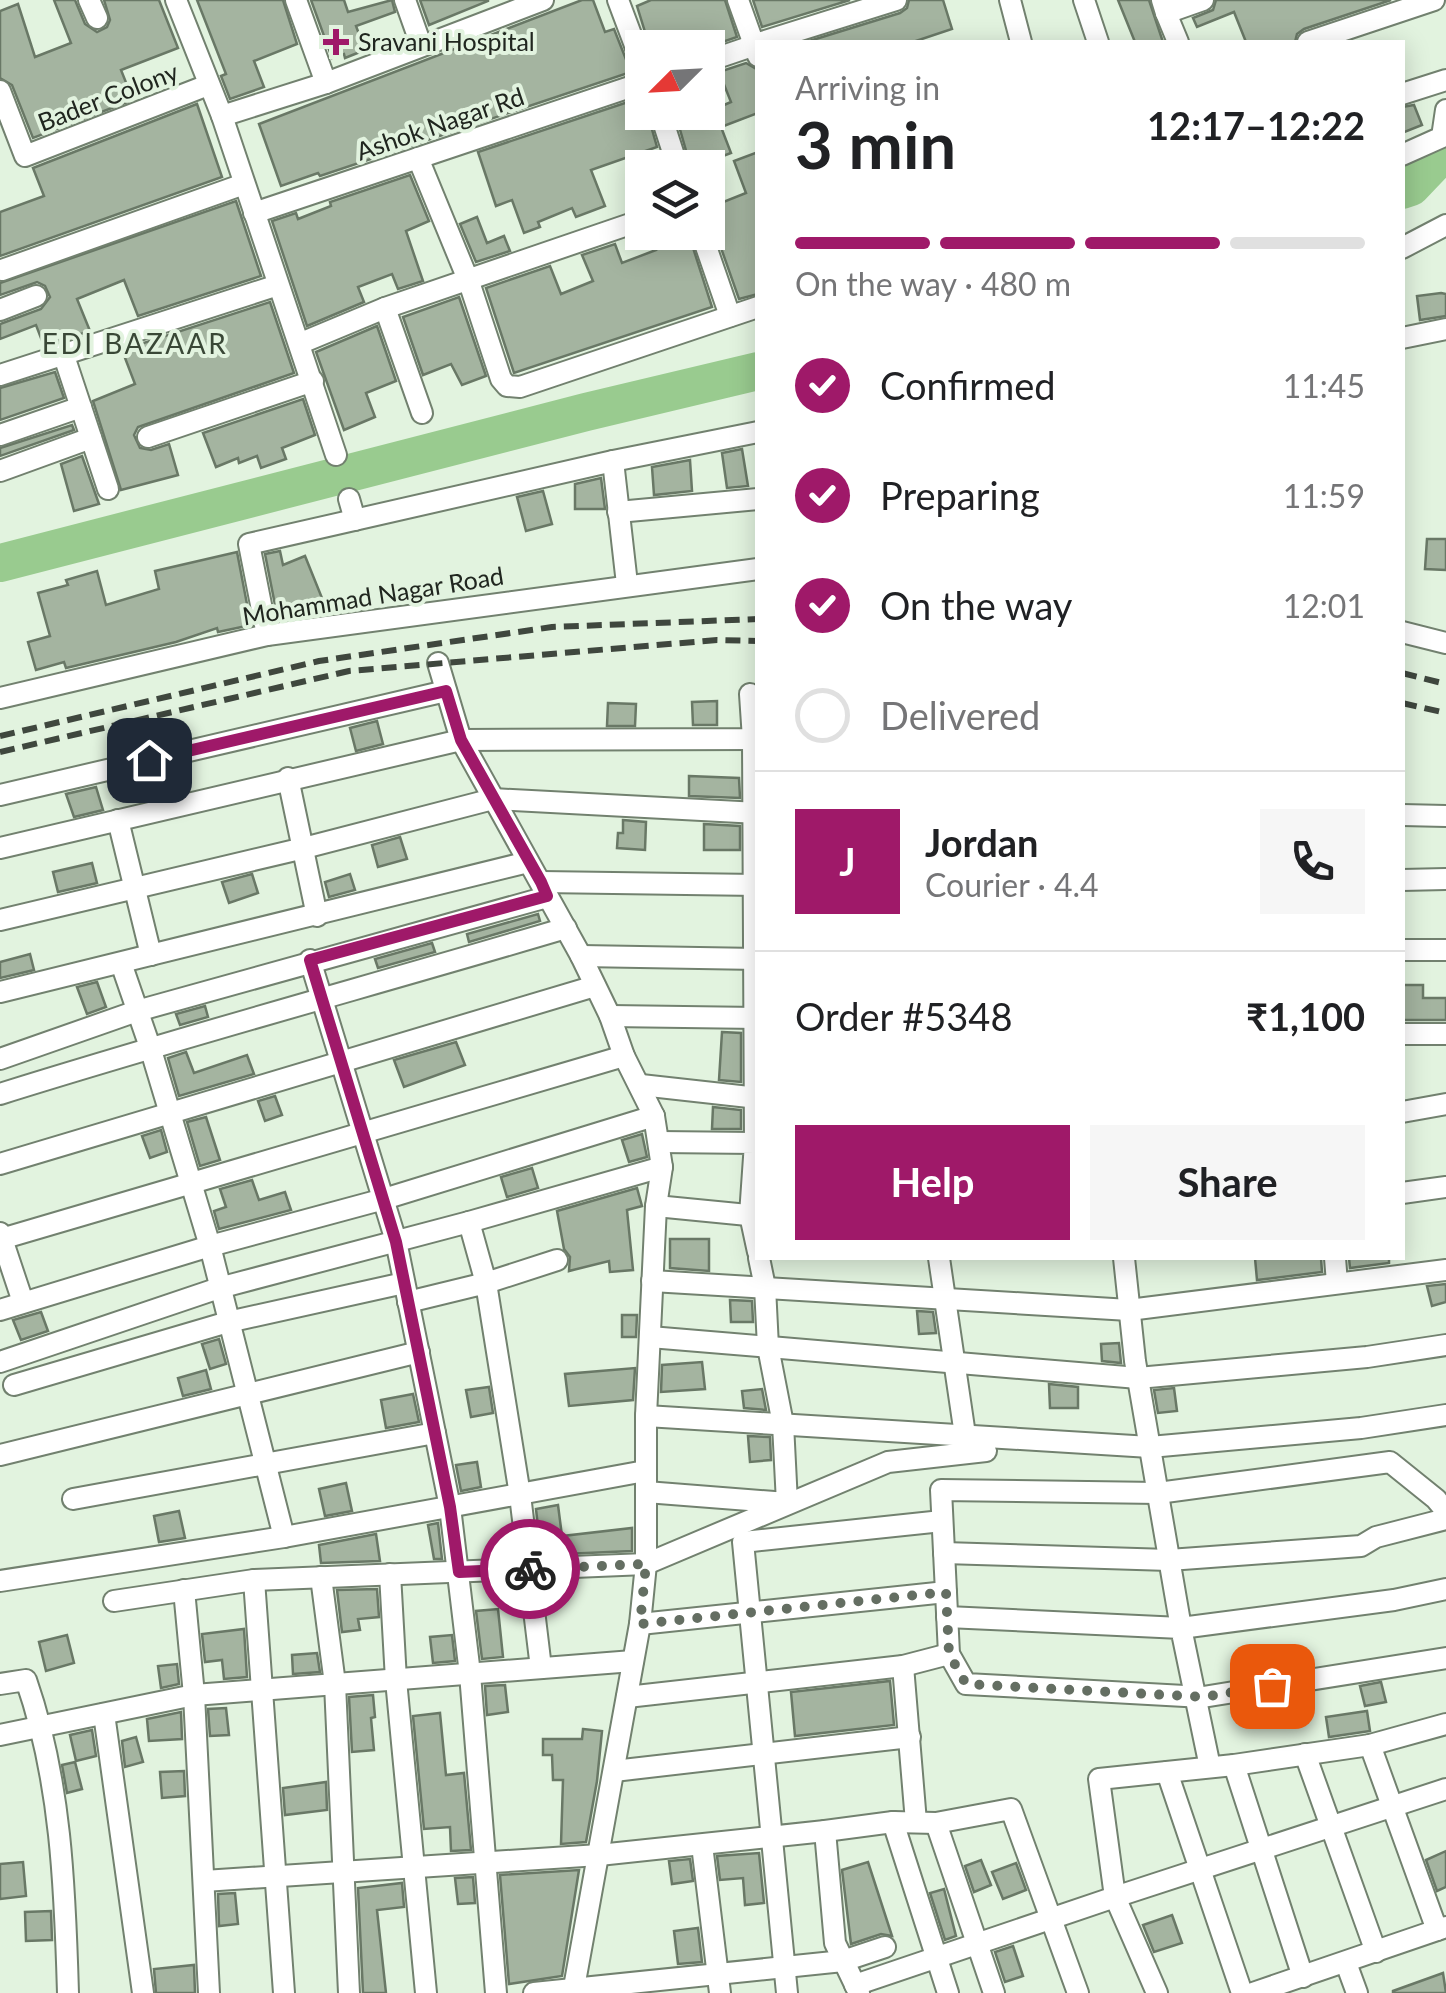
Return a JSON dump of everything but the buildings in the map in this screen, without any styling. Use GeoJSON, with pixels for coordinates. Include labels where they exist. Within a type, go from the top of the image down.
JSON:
{"type":"FeatureCollection","features":[{"type":"Feature","properties":{"kind":"street"},"geometry":{"type":"LineString","coordinates":[[176,0],[222,116],[336,455]]}},
{"type":"Feature","properties":{"kind":"street"},"geometry":{"type":"LineString","coordinates":[[296,0],[326,84]]}},
{"type":"Feature","properties":{"kind":"street"},"geometry":{"type":"LineString","coordinates":[[405,0],[421,45]]}},
{"type":"Feature","properties":{"kind":"street"},"geometry":{"type":"LineString","coordinates":[[222,116],[326,84],[542,0]]}},
{"type":"Feature","properties":{"kind":"street"},"geometry":{"type":"LineString","coordinates":[[618,0],[629,30]]}},
{"type":"Feature","properties":{"kind":"street"},"geometry":{"type":"LineString","coordinates":[[738,0],[755,40]]}},
{"type":"Feature","properties":{"kind":"street"},"geometry":{"type":"LineString","coordinates":[[779,40],[896,0]]}},
{"type":"Feature","properties":{"kind":"street"},"geometry":{"type":"LineString","coordinates":[[1010,0],[1020,40]]}},
{"type":"Feature","properties":{"kind":"street"},"geometry":{"type":"LineString","coordinates":[[1084,0],[1097,40]]}},
{"type":"Feature","properties":{"kind":"street"},"geometry":{"type":"LineString","coordinates":[[1177,40],[1164,6],[1203,0]]}},
{"type":"Feature","properties":{"kind":"street"},"geometry":{"type":"LineString","coordinates":[[1314,40],[1434,0]]}},
{"type":"Feature","properties":{"kind":"street"},"geometry":{"type":"LineString","coordinates":[[1445,0],[1446,11]]}},
{"type":"Feature","properties":{"kind":"street"},"geometry":{"type":"LineString","coordinates":[[725,56],[755,48]]}},
{"type":"Feature","properties":{"kind":"street"},"geometry":{"type":"LineString","coordinates":[[1405,93],[1446,80]]}},
{"type":"Feature","properties":{"kind":"street","name":"Bader Colony"},"geometry":{"type":"LineString","coordinates":[[1,98],[25,156],[208,85]]}},
{"type":"Feature","properties":{"kind":"street","name":"Ashok Nagar Rd"},"geometry":{"type":"LineString","coordinates":[[254,214],[625,88]]}},
{"type":"Feature","properties":{"kind":"street"},"geometry":{"type":"LineString","coordinates":[[1405,155],[1442,137],[1446,110]]}},
{"type":"Feature","properties":{"kind":"street"},"geometry":{"type":"LineString","coordinates":[[418,158],[469,282],[501,379],[514,388],[755,308]]}},
{"type":"Feature","properties":{"kind":"street"},"geometry":{"type":"LineString","coordinates":[[2,270],[244,184]]}},
{"type":"Feature","properties":{"kind":"street"},"geometry":{"type":"LineString","coordinates":[[301,343],[385,308],[625,226]]}},
{"type":"Feature","properties":{"kind":"street"},"geometry":{"type":"LineString","coordinates":[[1405,246],[1446,226]]}},
{"type":"Feature","properties":{"kind":"street"},"geometry":{"type":"LineString","coordinates":[[707,250],[730,316]]}},
{"type":"Feature","properties":{"kind":"street"},"geometry":{"type":"LineString","coordinates":[[0,375],[278,285]]}},
{"type":"Feature","properties":{"kind":"street"},"geometry":{"type":"LineString","coordinates":[[0,310],[36,296]]}},
{"type":"Feature","properties":{"kind":"street"},"geometry":{"type":"LineString","coordinates":[[385,308],[422,412]]}},
{"type":"Feature","properties":{"kind":"street"},"geometry":{"type":"LineString","coordinates":[[1405,337],[1446,329]]}},
{"type":"Feature","properties":{"kind":"street"},"geometry":{"type":"LineString","coordinates":[[63,353],[108,489]]}},
{"type":"Feature","properties":{"kind":"street"},"geometry":{"type":"LineString","coordinates":[[148,437],[312,381]]}},
{"type":"Feature","properties":{"kind":"street"},"geometry":{"type":"LineString","coordinates":[[0,435],[80,407]]}},
{"type":"Feature","properties":{"kind":"street"},"geometry":{"type":"LineString","coordinates":[[267,635],[249,544],[352,509],[755,433]]}},
{"type":"Feature","properties":{"kind":"street"},"geometry":{"type":"LineString","coordinates":[[0,471],[91,438]]}},
{"type":"Feature","properties":{"kind":"street"},"geometry":{"type":"LineString","coordinates":[[613,461],[627,584]]}},
{"type":"Feature","properties":{"kind":"street"},"geometry":{"type":"LineString","coordinates":[[618,512],[755,499]]}},
{"type":"Feature","properties":{"kind":"street","name":"Mohammad Nagar Road"},"geometry":{"type":"LineString","coordinates":[[0,698],[267,635],[755,568]]}},
{"type":"Feature","properties":{"kind":"street"},"geometry":{"type":"LineString","coordinates":[[1405,633],[1446,643]]}},
{"type":"Feature","properties":{"kind":"street"},"geometry":{"type":"LineString","coordinates":[[438,664],[461,740],[581,956],[624,1056],[641,1085],[654,1116],[662,1167],[652,1280],[646,1416],[646,1564],[640,1624],[573,1992]]}},
{"type":"Feature","properties":{"kind":"street"},"geometry":{"type":"LineString","coordinates":[[0,795],[446,691]]}},
{"type":"Feature","properties":{"kind":"street"},"geometry":{"type":"LineString","coordinates":[[0,848],[461,740],[755,739],[750,694]]}},
{"type":"Feature","properties":{"kind":"street"},"geometry":{"type":"LineString","coordinates":[[288,778],[316,916]]}},
{"type":"Feature","properties":{"kind":"street"},"geometry":{"type":"LineString","coordinates":[[0,920],[494,799],[755,813]]}},
{"type":"Feature","properties":{"kind":"street"},"geometry":{"type":"LineString","coordinates":[[1405,815],[1446,816]]}},
{"type":"Feature","properties":{"kind":"street"},"geometry":{"type":"LineString","coordinates":[[118,820],[151,955]]}},
{"type":"Feature","properties":{"kind":"street"},"geometry":{"type":"LineString","coordinates":[[0,992],[528,862]]}},
{"type":"Feature","properties":{"kind":"street"},"geometry":{"type":"LineString","coordinates":[[1405,880],[1446,878]]}},
{"type":"Feature","properties":{"kind":"street"},"geometry":{"type":"LineString","coordinates":[[0,1059],[137,1011],[544,889],[755,885]]}},
{"type":"Feature","properties":{"kind":"street"},"geometry":{"type":"LineString","coordinates":[[0,1094],[566,928]]}},
{"type":"Feature","properties":{"kind":"street"},"geometry":{"type":"LineString","coordinates":[[1405,950],[1446,950]]}},
{"type":"Feature","properties":{"kind":"street"},"geometry":{"type":"LineString","coordinates":[[581,956],[755,959]]}},
{"type":"Feature","properties":{"kind":"street"},"geometry":{"type":"LineString","coordinates":[[310,960],[396,1242],[450,1507],[470,1674],[496,1993]]}},
{"type":"Feature","properties":{"kind":"street"},"geometry":{"type":"LineString","coordinates":[[121,963],[210,1246],[284,1537]]}},
{"type":"Feature","properties":{"kind":"street"},"geometry":{"type":"LineString","coordinates":[[0,1164],[595,986]]}},
{"type":"Feature","properties":{"kind":"street"},"geometry":{"type":"LineString","coordinates":[[610,1016],[755,1018]]}},
{"type":"Feature","properties":{"kind":"street"},"geometry":{"type":"LineString","coordinates":[[1405,1034],[1446,1034]]}},
{"type":"Feature","properties":{"kind":"street"},"geometry":{"type":"LineString","coordinates":[[24,1302],[1,1241],[8,1237],[624,1056]]}},
{"type":"Feature","properties":{"kind":"street"},"geometry":{"type":"LineString","coordinates":[[641,1085],[755,1098]]}},
{"type":"Feature","properties":{"kind":"street"},"geometry":{"type":"LineString","coordinates":[[1405,1111],[1446,1104]]}},
{"type":"Feature","properties":{"kind":"street"},"geometry":{"type":"LineString","coordinates":[[0,1310],[654,1116]]}},
{"type":"Feature","properties":{"kind":"street"},"geometry":{"type":"LineString","coordinates":[[659,1142],[755,1143]]}},
{"type":"Feature","properties":{"kind":"street"},"geometry":{"type":"LineString","coordinates":[[0,1362],[219,1288],[662,1167]]}},
{"type":"Feature","properties":{"kind":"street"},"geometry":{"type":"LineString","coordinates":[[656,1206],[754,1216],[755,1180]]}},
{"type":"Feature","properties":{"kind":"street"},"geometry":{"type":"LineString","coordinates":[[1405,1193],[1446,1187]]}},
{"type":"Feature","properties":{"kind":"street"},"geometry":{"type":"LineString","coordinates":[[468,1222],[486,1284],[520,1495],[541,1668]]}},
{"type":"Feature","properties":{"kind":"street"},"geometry":{"type":"LineString","coordinates":[[14,1385],[228,1322],[486,1284],[557,1260]]}},
{"type":"Feature","properties":{"kind":"street"},"geometry":{"type":"LineString","coordinates":[[759,1260],[765,1288],[768,1347],[783,1424],[787,1503]]}},
{"type":"Feature","properties":{"kind":"street"},"geometry":{"type":"LineString","coordinates":[[939,1260],[965,1436]]}},
{"type":"Feature","properties":{"kind":"street"},"geometry":{"type":"LineString","coordinates":[[1124,1260],[1138,1378],[1181,1628],[1210,1767]]}},
{"type":"Feature","properties":{"kind":"street"},"geometry":{"type":"LineString","coordinates":[[1336,1260],[1337,1284]]}},
{"type":"Feature","properties":{"kind":"street"},"geometry":{"type":"LineString","coordinates":[[652,1280],[1129,1310],[1446,1270]]}},
{"type":"Feature","properties":{"kind":"street"},"geometry":{"type":"LineString","coordinates":[[650,1337],[1138,1378],[1367,1357],[1446,1345]]}},
{"type":"Feature","properties":{"kind":"street"},"geometry":{"type":"LineString","coordinates":[[0,1455],[418,1352]]}},
{"type":"Feature","properties":{"kind":"street"},"geometry":{"type":"LineString","coordinates":[[646,1416],[1150,1446],[1361,1428],[1446,1415]]}},
{"type":"Feature","properties":{"kind":"street"},"geometry":{"type":"LineString","coordinates":[[1361,1428],[1390,1462],[1443,1502]]}},
{"type":"Feature","properties":{"kind":"street"},"geometry":{"type":"LineString","coordinates":[[73,1500],[435,1433]]}},
{"type":"Feature","properties":{"kind":"street"},"geometry":{"type":"LineString","coordinates":[[114,1601],[254,1580],[646,1564],[888,1462],[986,1451]]}},
{"type":"Feature","properties":{"kind":"street"},"geometry":{"type":"LineString","coordinates":[[1390,1462],[1158,1493],[940,1490],[949,1654],[966,1684],[1195,1696],[1446,1658]]}},
{"type":"Feature","properties":{"kind":"street"},"geometry":{"type":"LineString","coordinates":[[0,1581],[520,1495],[646,1481],[787,1503]]}},
{"type":"Feature","properties":{"kind":"street"},"geometry":{"type":"LineString","coordinates":[[944,1552],[1169,1560],[1361,1546],[1376,1538],[1446,1519]]}},
{"type":"Feature","properties":{"kind":"street"},"geometry":{"type":"LineString","coordinates":[[788,1993],[743,1542],[942,1521]]}},
{"type":"Feature","properties":{"kind":"street"},"geometry":{"type":"LineString","coordinates":[[390,1574],[396,1680],[426,1993]]}},
{"type":"Feature","properties":{"kind":"street"},"geometry":{"type":"LineString","coordinates":[[321,1577],[334,1684],[349,1993]]}},
{"type":"Feature","properties":{"kind":"street"},"geometry":{"type":"LineString","coordinates":[[254,1580],[284,1993]]}},
{"type":"Feature","properties":{"kind":"street"},"geometry":{"type":"LineString","coordinates":[[947,1617],[1181,1628],[1394,1600],[1446,1588]]}},
{"type":"Feature","properties":{"kind":"street"},"geometry":{"type":"LineString","coordinates":[[184,1590],[194,1696],[209,1993]]}},
{"type":"Feature","properties":{"kind":"street"},"geometry":{"type":"LineString","coordinates":[[640,1624],[946,1592]]}},
{"type":"Feature","properties":{"kind":"street"},"geometry":{"type":"LineString","coordinates":[[627,1697],[903,1666],[949,1654]]}},
{"type":"Feature","properties":{"kind":"street"},"geometry":{"type":"LineString","coordinates":[[0,1736],[194,1696],[633,1661]]}},
{"type":"Feature","properties":{"kind":"street"},"geometry":{"type":"LineString","coordinates":[[903,1666],[910,1738],[926,1822],[994,1993]]}},
{"type":"Feature","properties":{"kind":"street"},"geometry":{"type":"LineString","coordinates":[[0,1684],[26,1680],[42,1726],[64,1882],[68,1993]]}},
{"type":"Feature","properties":{"kind":"street"},"geometry":{"type":"LineString","coordinates":[[104,1714],[143,1993]]}},
{"type":"Feature","properties":{"kind":"street"},"geometry":{"type":"LineString","coordinates":[[1158,1993],[1114,1897],[1099,1779],[1370,1745],[1446,1725]]}},
{"type":"Feature","properties":{"kind":"street"},"geometry":{"type":"LineString","coordinates":[[614,1771],[910,1738]]}},
{"type":"Feature","properties":{"kind":"street"},"geometry":{"type":"LineString","coordinates":[[1253,1993],[1441,1929],[1370,1745]]}},
{"type":"Feature","properties":{"kind":"street"},"geometry":{"type":"LineString","coordinates":[[1305,1754],[1376,1952]]}},
{"type":"Feature","properties":{"kind":"street"},"geometry":{"type":"LineString","coordinates":[[1234,1765],[1303,1977]]}},
{"type":"Feature","properties":{"kind":"street"},"geometry":{"type":"LineString","coordinates":[[1167,1772],[1242,1993]]}},
{"type":"Feature","properties":{"kind":"street"},"geometry":{"type":"LineString","coordinates":[[826,1831],[835,1943],[857,1989],[1053,1917],[1446,1789]]}},
{"type":"Feature","properties":{"kind":"street"},"geometry":{"type":"LineString","coordinates":[[204,1881],[599,1855],[893,1822],[926,1822],[1010,1808],[1078,1993]]}},
{"type":"Feature","properties":{"kind":"street"},"geometry":{"type":"LineString","coordinates":[[893,1822],[948,1993]]}},
{"type":"Feature","properties":{"kind":"street"},"geometry":{"type":"LineString","coordinates":[[702,1845],[719,1984]]}},
{"type":"Feature","properties":{"kind":"street"},"geometry":{"type":"LineString","coordinates":[[534,1993],[719,1984],[885,1948]]}},
{"type":"Feature","properties":{"kind":"street"},"geometry":{"type":"LineString","coordinates":[[1346,1963],[1358,1993]]}},
{"type":"Feature","properties":{"kind":"waterway"},"geometry":{"type":"LineString","coordinates":[[1405,189],[1446,150]]}},
{"type":"Feature","properties":{"kind":"waterway"},"geometry":{"type":"LineString","coordinates":[[0,563],[755,372]]}},
{"type":"Feature","properties":{"kind":"railway"},"geometry":{"type":"LineString","coordinates":[[0,736],[319,661],[552,627],[755,619]]}},
{"type":"Feature","properties":{"kind":"railway"},"geometry":{"type":"LineString","coordinates":[[0,752],[349,671],[717,640],[755,641]]}},
{"type":"Feature","properties":{"kind":"railway"},"geometry":{"type":"LineString","coordinates":[[1405,674],[1446,684]]}},
{"type":"Feature","properties":{"kind":"railway"},"geometry":{"type":"LineString","coordinates":[[1405,704],[1446,713]]}},
{"type":"Feature","properties":{"kind":"way so far"},"geometry":{"type":"LineString","coordinates":[[530,1569],[646,1564],[640,1624],[946,1592],[949,1654],[966,1684],[1203,1697],[1272,1686]]}},
{"type":"Feature","properties":{"kind":"place","name":"Sravani Hospital"},"geometry":{"type":"Point","coordinates":[336,42]}},
{"type":"Feature","properties":{"kind":"district","name":"EDI BAZAAR"},"geometry":{"type":"Point","coordinates":[135,344]}},
{"type":"Feature","properties":{"kind":"route"},"geometry":{"type":"LineString","coordinates":[[149,760],[446,691],[461,740],[541,882],[547,896],[310,960],[396,1242],[450,1507],[459,1572],[530,1569]]}}]}
